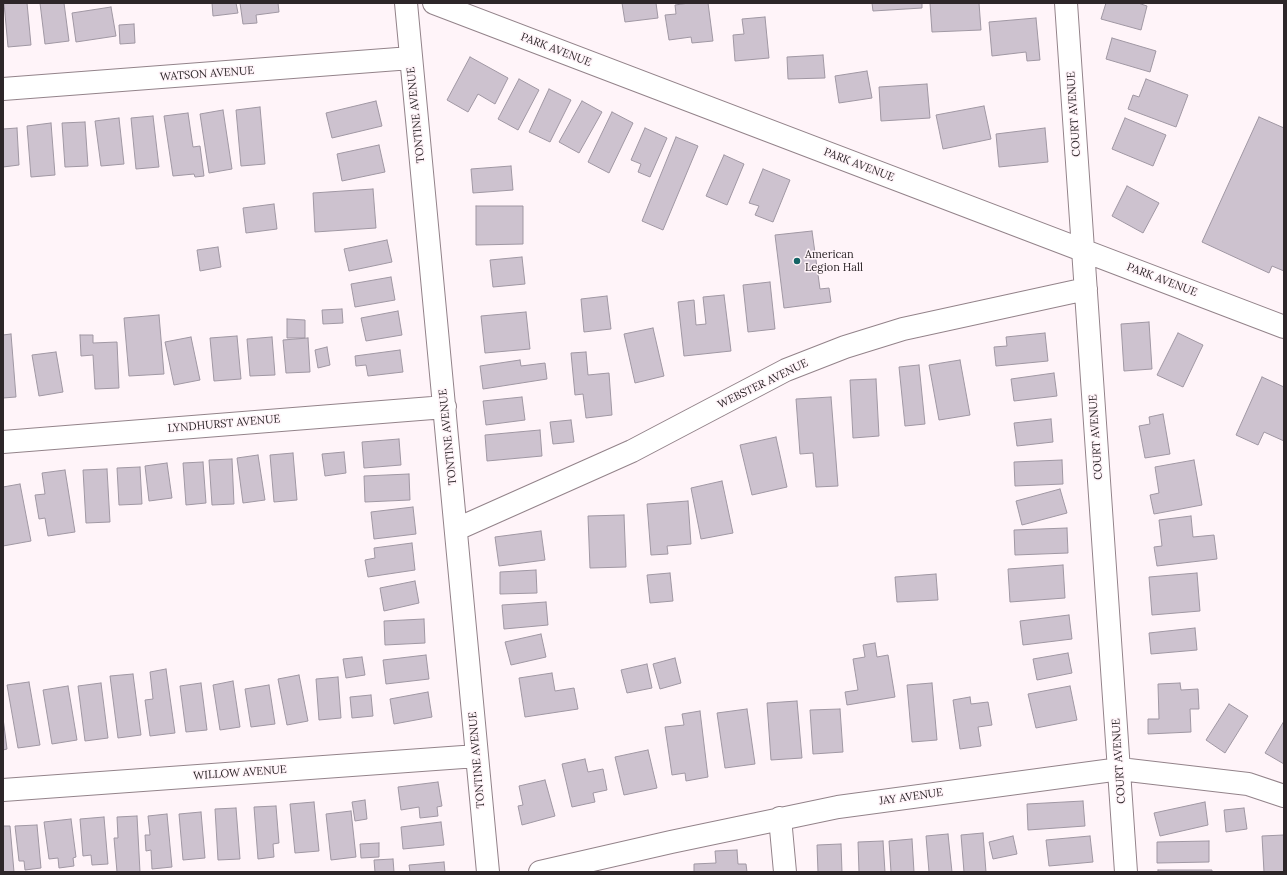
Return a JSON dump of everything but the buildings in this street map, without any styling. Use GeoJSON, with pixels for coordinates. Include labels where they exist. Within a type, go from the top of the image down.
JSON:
{"type":"FeatureCollection","features":[{"type":"Feature","properties":{"kind":"street","name":"TONTINE AVENUE"},"geometry":{"type":"LineString","coordinates":[[406,3],[457,529],[488,872]]}},
{"type":"Feature","properties":{"kind":"street","name":"PARK AVENUE"},"geometry":{"type":"LineString","coordinates":[[434,3],[1284,327]]}},
{"type":"Feature","properties":{"kind":"street","name":"COURT AVENUE"},"geometry":{"type":"LineString","coordinates":[[1066,3],[1126,872]]}},
{"type":"Feature","properties":{"kind":"street","name":"WATSON AVENUE"},"geometry":{"type":"LineString","coordinates":[[3,89],[411,58]]}},
{"type":"Feature","properties":{"kind":"street","name":"WEBSTER AVENUE"},"geometry":{"type":"LineString","coordinates":[[457,529],[632,451],[786,370],[846,347],[903,329],[1086,289]]}},
{"type":"Feature","properties":{"kind":"street","name":"LYNDHURST AVENUE"},"geometry":{"type":"LineString","coordinates":[[3,442],[445,407]]}},
{"type":"Feature","properties":{"kind":"street","name":"WILLOW AVENUE"},"geometry":{"type":"LineString","coordinates":[[3,790],[477,756]]}},
{"type":"Feature","properties":{"kind":"street","name":"JAY AVENUE"},"geometry":{"type":"LineString","coordinates":[[540,872],[780,818],[838,807],[1120,769],[1248,784],[1284,796]]}},
{"type":"Feature","properties":{"kind":"street"},"geometry":{"type":"LineString","coordinates":[[780,818],[785,872]]}},
{"type":"Feature","properties":{"kind":"place","name":"American Legion Hall"},"geometry":{"type":"Point","coordinates":[797,261]}}]}
